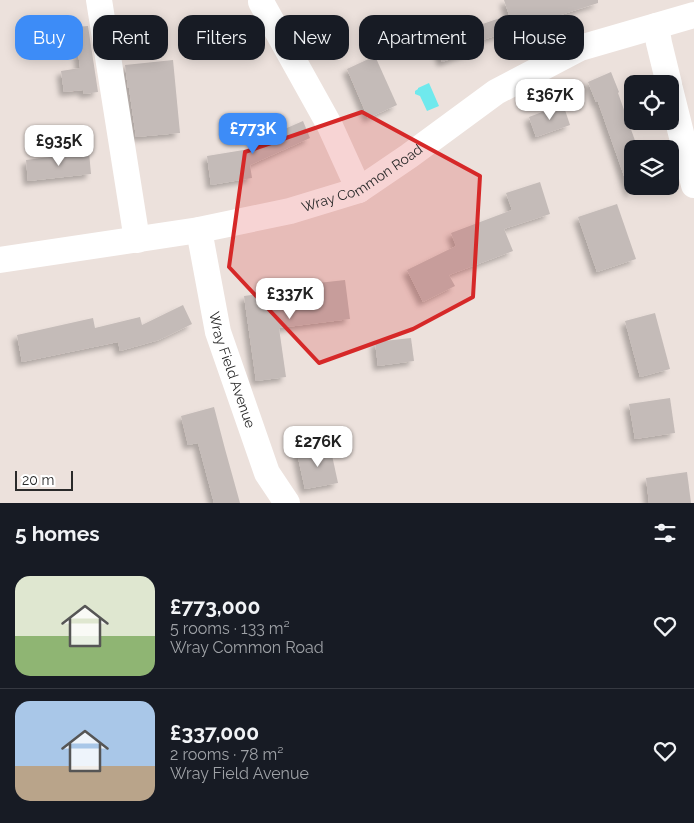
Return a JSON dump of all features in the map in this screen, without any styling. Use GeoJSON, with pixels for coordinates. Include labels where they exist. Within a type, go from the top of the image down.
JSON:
{"type":"FeatureCollection","features":[{"type":"Feature","properties":{"kind":"street"},"geometry":{"type":"LineString","coordinates":[[99,0],[137,240]]}},
{"type":"Feature","properties":{"kind":"street"},"geometry":{"type":"LineString","coordinates":[[261,2],[330,126],[359,190]]}},
{"type":"Feature","properties":{"kind":"street","name":"Wray Common Road"},"geometry":{"type":"LineString","coordinates":[[0,260],[199,230],[290,211],[359,190],[496,92],[580,48],[694,15]]}},
{"type":"Feature","properties":{"kind":"street"},"geometry":{"type":"LineString","coordinates":[[656,26],[667,75]]}},
{"type":"Feature","properties":{"kind":"street"},"geometry":{"type":"LineString","coordinates":[[679,125],[694,185]]}},
{"type":"Feature","properties":{"kind":"street","name":"Wray Field Avenue"},"geometry":{"type":"LineString","coordinates":[[199,230],[218,332],[267,473],[287,503]]}},
{"type":"Feature","properties":{"kind":"highlighted area"},"geometry":{"type":"Polygon","coordinates":[[[362,112],[480,176],[473,297],[413,329],[319,363],[229,267],[245,152],[362,112]]]}},
{"type":"Feature","properties":{"kind":"water"},"geometry":{"type":"Polygon","coordinates":[[[429,83],[439,106],[427,111],[420,96],[415,94],[415,91],[429,83]]]}},
{"type":"Feature","properties":{"kind":"building"},"geometry":{"type":"Polygon","coordinates":[[[504,0],[598,0],[598,3],[561,15],[509,15],[504,0]]]}},
{"type":"Feature","properties":{"kind":"building"},"geometry":{"type":"Polygon","coordinates":[[[494,20],[494,36],[484,40],[484,24],[494,20]]]}},
{"type":"Feature","properties":{"kind":"building"},"geometry":{"type":"Polygon","coordinates":[[[83,26],[88,26],[98,92],[84,94],[83,90],[64,92],[61,71],[80,68],[79,60],[83,60],[83,26]]]}},
{"type":"Feature","properties":{"kind":"building"},"geometry":{"type":"Polygon","coordinates":[[[173,60],[180,133],[136,137],[125,65],[173,60]]]}},
{"type":"Feature","properties":{"kind":"building"},"geometry":{"type":"Polygon","coordinates":[[[366,60],[377,60],[397,105],[368,118],[347,69],[366,60]]]}},
{"type":"Feature","properties":{"kind":"building"},"geometry":{"type":"Polygon","coordinates":[[[611,72],[619,92],[624,110],[624,130],[631,130],[635,140],[624,140],[624,176],[598,102],[596,102],[588,82],[611,72]]]}},
{"type":"Feature","properties":{"kind":"building"},"geometry":{"type":"Polygon","coordinates":[[[563,104],[570,125],[536,137],[529,117],[563,104]]]}},
{"type":"Feature","properties":{"kind":"building"},"geometry":{"type":"Polygon","coordinates":[[[303,121],[310,138],[250,165],[252,178],[211,185],[207,156],[268,146],[264,138],[303,121]]]}},
{"type":"Feature","properties":{"kind":"building"},"geometry":{"type":"Polygon","coordinates":[[[89,152],[91,174],[28,181],[26,160],[89,152]]]}},
{"type":"Feature","properties":{"kind":"building"},"geometry":{"type":"Polygon","coordinates":[[[540,182],[550,214],[504,229],[513,251],[449,275],[455,286],[423,302],[407,270],[456,246],[451,233],[512,210],[506,193],[540,182]]]}},
{"type":"Feature","properties":{"kind":"building"},"geometry":{"type":"Polygon","coordinates":[[[617,204],[636,259],[597,272],[578,217],[617,204]]]}},
{"type":"Feature","properties":{"kind":"building"},"geometry":{"type":"Polygon","coordinates":[[[345,280],[350,319],[279,328],[286,377],[256,381],[244,296],[282,291],[282,287],[345,280]]]}},
{"type":"Feature","properties":{"kind":"building"},"geometry":{"type":"Polygon","coordinates":[[[183,305],[192,324],[159,340],[120,351],[118,342],[22,362],[17,335],[93,318],[95,328],[140,317],[142,325],[183,305]]]}},
{"type":"Feature","properties":{"kind":"building"},"geometry":{"type":"Polygon","coordinates":[[[655,313],[670,369],[640,377],[625,321],[655,313]]]}},
{"type":"Feature","properties":{"kind":"building"},"geometry":{"type":"Polygon","coordinates":[[[411,338],[414,361],[378,366],[375,342],[411,338]]]}},
{"type":"Feature","properties":{"kind":"building"},"geometry":{"type":"Polygon","coordinates":[[[670,398],[675,433],[635,439],[629,404],[670,398]]]}},
{"type":"Feature","properties":{"kind":"building"},"geometry":{"type":"Polygon","coordinates":[[[214,407],[240,503],[214,503],[198,443],[188,445],[181,416],[214,407]]]}},
{"type":"Feature","properties":{"kind":"building"},"geometry":{"type":"Polygon","coordinates":[[[330,446],[338,483],[305,489],[297,453],[330,446]]]}},
{"type":"Feature","properties":{"kind":"building"},"geometry":{"type":"Polygon","coordinates":[[[687,472],[691,503],[649,503],[646,478],[687,472]]]}}]}
